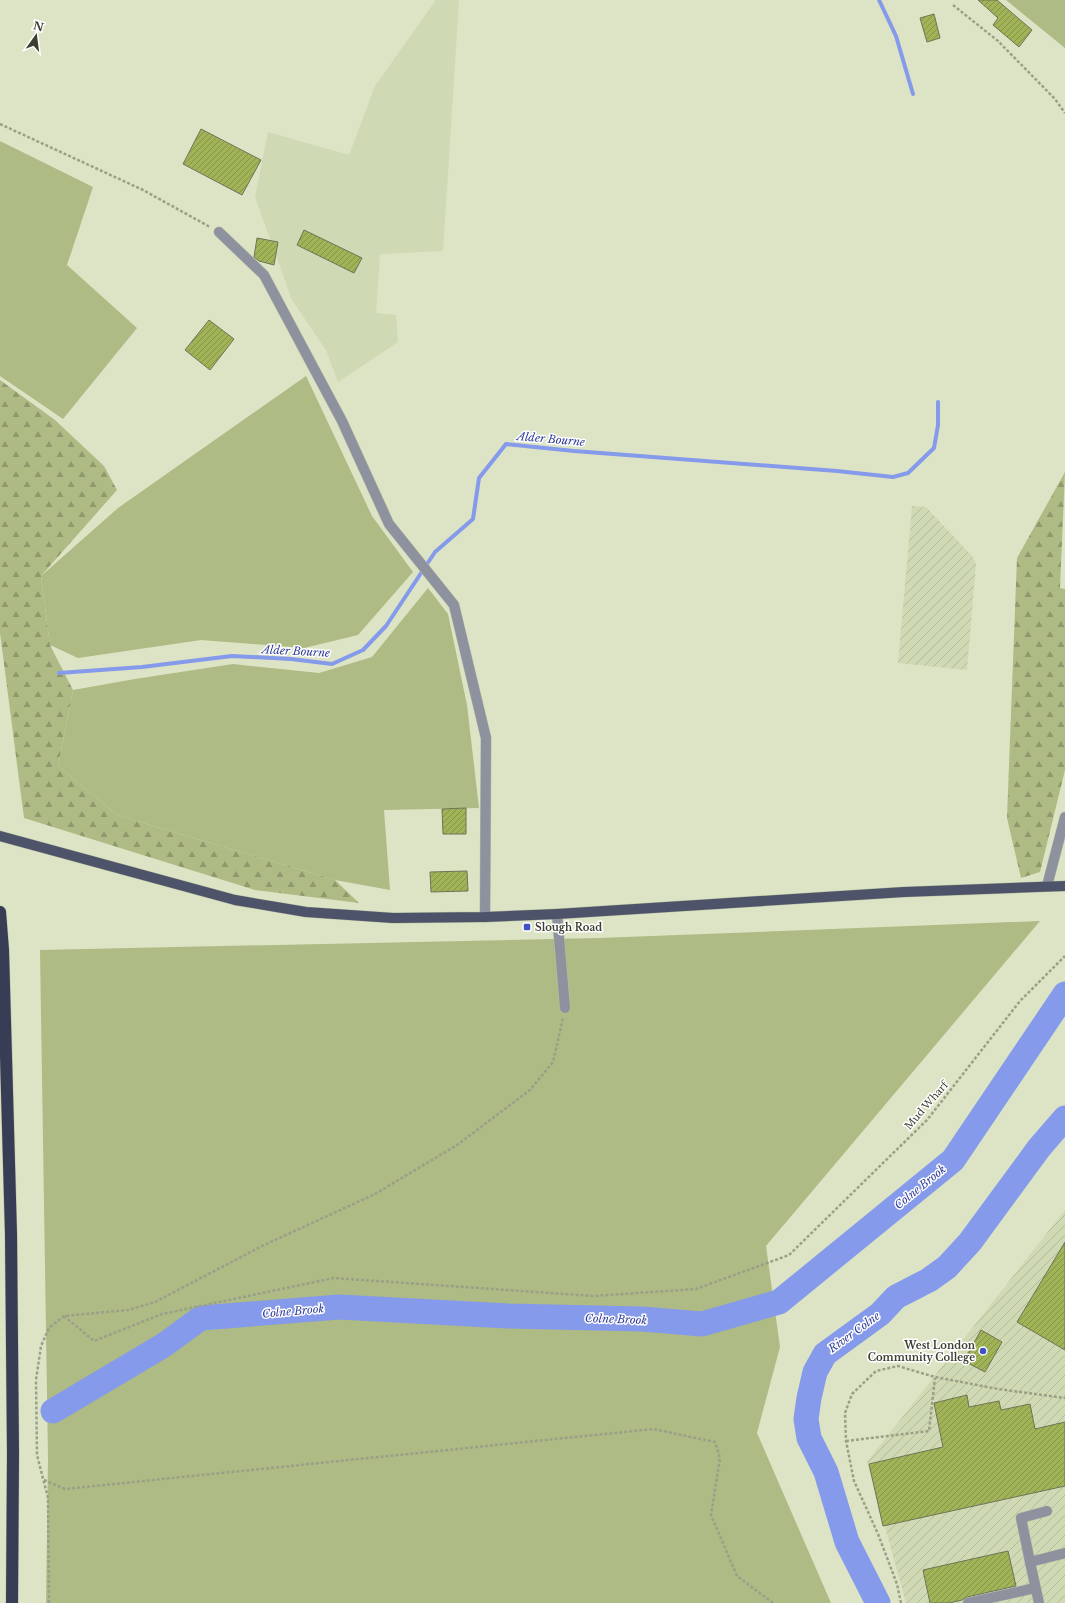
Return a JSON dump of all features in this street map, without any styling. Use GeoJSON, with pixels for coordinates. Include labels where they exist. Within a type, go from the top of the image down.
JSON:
{"type":"FeatureCollection","features":[{"type":"Feature","properties":{"kind":"highway"},"geometry":{"type":"LineString","coordinates":[[0,912],[3,950],[11,1234],[13,1410],[12,1603]]}},
{"type":"Feature","properties":{"kind":"main road"},"geometry":{"type":"LineString","coordinates":[[0,836],[235,900],[306,912],[393,918],[486,917],[557,914],[904,892],[1065,886]]}},
{"type":"Feature","properties":{"kind":"street"},"geometry":{"type":"LineString","coordinates":[[219,232],[264,276],[342,421],[389,524],[454,605],[486,738],[486,917]]}},
{"type":"Feature","properties":{"kind":"street"},"geometry":{"type":"LineString","coordinates":[[1047,886],[1065,817]]}},
{"type":"Feature","properties":{"kind":"street"},"geometry":{"type":"LineString","coordinates":[[557,914],[565,1008]]}},
{"type":"Feature","properties":{"kind":"street"},"geometry":{"type":"LineString","coordinates":[[1039,1603],[1021,1518],[1047,1511]]}},
{"type":"Feature","properties":{"kind":"street"},"geometry":{"type":"LineString","coordinates":[[1030,1562],[1065,1553]]}},
{"type":"Feature","properties":{"kind":"street"},"geometry":{"type":"LineString","coordinates":[[968,1603],[1035,1588]]}},
{"type":"Feature","properties":{"kind":"path"},"geometry":{"type":"LineString","coordinates":[[953,6],[998,41],[1055,99],[1065,113]]}},
{"type":"Feature","properties":{"kind":"path"},"geometry":{"type":"LineString","coordinates":[[0,124],[143,190],[219,232]]}},
{"type":"Feature","properties":{"kind":"path","name":"Mud Wharf"},"geometry":{"type":"LineString","coordinates":[[64,1316],[94,1341],[162,1314],[334,1278],[594,1296],[696,1289],[789,1255],[927,1120],[1020,1001],[1065,956]]}},
{"type":"Feature","properties":{"kind":"path"},"geometry":{"type":"LineString","coordinates":[[49,1603],[48,1498],[37,1455],[36,1380],[41,1346],[49,1328],[64,1316],[128,1310],[155,1302],[262,1246],[375,1194],[457,1145],[530,1090],[553,1062],[565,1008]]}},
{"type":"Feature","properties":{"kind":"path"},"geometry":{"type":"LineString","coordinates":[[901,1603],[896,1584],[878,1534],[854,1481],[846,1441],[845,1413],[852,1394],[876,1371],[898,1366],[935,1378],[998,1389],[1065,1398]]}},
{"type":"Feature","properties":{"kind":"path"},"geometry":{"type":"LineString","coordinates":[[846,1441],[929,1431],[935,1378]]}},
{"type":"Feature","properties":{"kind":"path"},"geometry":{"type":"LineString","coordinates":[[44,1480],[65,1489],[653,1429],[715,1442],[720,1458],[711,1515],[738,1576],[773,1603]]}},
{"type":"Feature","properties":{"kind":"shaded area"},"geometry":{"type":"Polygon","coordinates":[[[436,0],[459,0],[443,251],[380,254],[376,313],[396,315],[398,342],[338,382],[326,350],[292,300],[255,197],[268,132],[349,155],[375,86],[436,0]]]}},
{"type":"Feature","properties":{"kind":"shaded area"},"geometry":{"type":"Polygon","coordinates":[[[912,506],[926,507],[972,556],[976,564],[967,670],[898,663],[912,506]]]}},
{"type":"Feature","properties":{"kind":"shaded area"},"geometry":{"type":"Polygon","coordinates":[[[1065,1210],[1065,1603],[906,1603],[867,1462],[1065,1210]]]}},
{"type":"Feature","properties":{"kind":"green space"},"geometry":{"type":"Polygon","coordinates":[[[1006,0],[1065,0],[1065,48],[1006,0]]]}},
{"type":"Feature","properties":{"kind":"green space"},"geometry":{"type":"Polygon","coordinates":[[[0,141],[93,187],[67,265],[137,328],[63,419],[0,376],[0,141]]]}},
{"type":"Feature","properties":{"kind":"green space"},"geometry":{"type":"Polygon","coordinates":[[[306,376],[372,516],[413,572],[358,635],[304,648],[201,640],[78,658],[50,645],[41,576],[118,508],[306,376]]]}},
{"type":"Feature","properties":{"kind":"green space"},"geometry":{"type":"Polygon","coordinates":[[[0,380],[55,420],[104,466],[117,490],[41,576],[50,645],[73,690],[58,766],[117,815],[335,880],[359,903],[255,890],[24,818],[0,633],[0,380]]]}},
{"type":"Feature","properties":{"kind":"green space"},"geometry":{"type":"Polygon","coordinates":[[[1065,472],[1060,588],[1065,589],[1065,770],[1040,872],[1021,878],[1007,818],[1017,558],[1065,472]]]}},
{"type":"Feature","properties":{"kind":"green space"},"geometry":{"type":"Polygon","coordinates":[[[428,588],[448,614],[467,705],[479,808],[384,810],[390,890],[335,880],[117,815],[58,766],[73,690],[233,664],[319,673],[372,657],[428,588]]]}},
{"type":"Feature","properties":{"kind":"green space"},"geometry":{"type":"Polygon","coordinates":[[[1040,921],[766,1246],[780,1347],[757,1433],[831,1603],[46,1603],[48,1457],[40,950],[599,938],[1040,921]]]}},
{"type":"Feature","properties":{"kind":"building"},"geometry":{"type":"Polygon","coordinates":[[[978,0],[997,0],[1032,30],[1019,47],[993,25],[998,18],[978,0]]]}},
{"type":"Feature","properties":{"kind":"building"},"geometry":{"type":"Polygon","coordinates":[[[934,14],[940,38],[927,42],[920,18],[934,14]]]}},
{"type":"Feature","properties":{"kind":"building"},"geometry":{"type":"Polygon","coordinates":[[[201,129],[261,160],[242,195],[183,164],[201,129]]]}},
{"type":"Feature","properties":{"kind":"building"},"geometry":{"type":"Polygon","coordinates":[[[304,230],[362,258],[354,273],[297,245],[304,230]]]}},
{"type":"Feature","properties":{"kind":"building"},"geometry":{"type":"Polygon","coordinates":[[[257,238],[278,242],[274,265],[259,261],[254,257],[257,238]]]}},
{"type":"Feature","properties":{"kind":"building"},"geometry":{"type":"Polygon","coordinates":[[[209,320],[234,339],[210,370],[185,350],[209,320]]]}},
{"type":"Feature","properties":{"kind":"building"},"geometry":{"type":"Polygon","coordinates":[[[466,808],[466,834],[443,834],[442,809],[466,808]]]}},
{"type":"Feature","properties":{"kind":"building"},"geometry":{"type":"Polygon","coordinates":[[[467,871],[468,891],[431,892],[430,872],[467,871]]]}},
{"type":"Feature","properties":{"kind":"building"},"geometry":{"type":"Polygon","coordinates":[[[1065,1242],[1065,1350],[1017,1322],[1065,1242]]]}},
{"type":"Feature","properties":{"kind":"building","name":"West London Community College"},"geometry":{"type":"Polygon","coordinates":[[[981,1330],[1002,1342],[985,1372],[964,1361],[981,1330]]]}},
{"type":"Feature","properties":{"kind":"building"},"geometry":{"type":"Polygon","coordinates":[[[967,1395],[969,1407],[999,1401],[1001,1410],[1030,1404],[1035,1429],[1065,1422],[1065,1486],[883,1526],[869,1464],[943,1447],[934,1403],[967,1395]]]}},
{"type":"Feature","properties":{"kind":"building"},"geometry":{"type":"Polygon","coordinates":[[[1008,1551],[1016,1586],[967,1597],[962,1600],[949,1603],[930,1603],[923,1570],[1008,1551]]]}},
{"type":"Feature","properties":{"kind":"waterway","name":"Alder Bourne"},"geometry":{"type":"LineString","coordinates":[[879,0],[896,36],[913,94]]}},
{"type":"Feature","properties":{"kind":"waterway","name":"Alder Bourne"},"geometry":{"type":"LineString","coordinates":[[59,673],[142,667],[232,656],[291,659],[332,664],[363,650],[386,626],[435,552],[473,519],[479,478],[506,444],[574,451],[837,471],[893,477],[908,473],[934,448],[938,425],[938,402]]}},
{"type":"Feature","properties":{"kind":"waterway","name":"Colne Brook"},"geometry":{"type":"LineString","coordinates":[[53,1411],[164,1345],[201,1318],[339,1307],[508,1316],[642,1319],[702,1324],[779,1302],[953,1160],[1065,994]]}},
{"type":"Feature","properties":{"kind":"waterway","name":"River Colne"},"geometry":{"type":"LineString","coordinates":[[878,1603],[847,1542],[826,1472],[809,1438],[806,1419],[815,1372],[825,1354],[880,1314],[896,1297],[929,1280],[947,1267],[970,1242],[1039,1148],[1065,1118]]}},
{"type":"Feature","properties":{"kind":"place","name":"Slough Road"},"geometry":{"type":"Point","coordinates":[527,927]}},
{"type":"Feature","properties":{"kind":"place","name":"West London Community College"},"geometry":{"type":"Point","coordinates":[983,1351]}}]}
